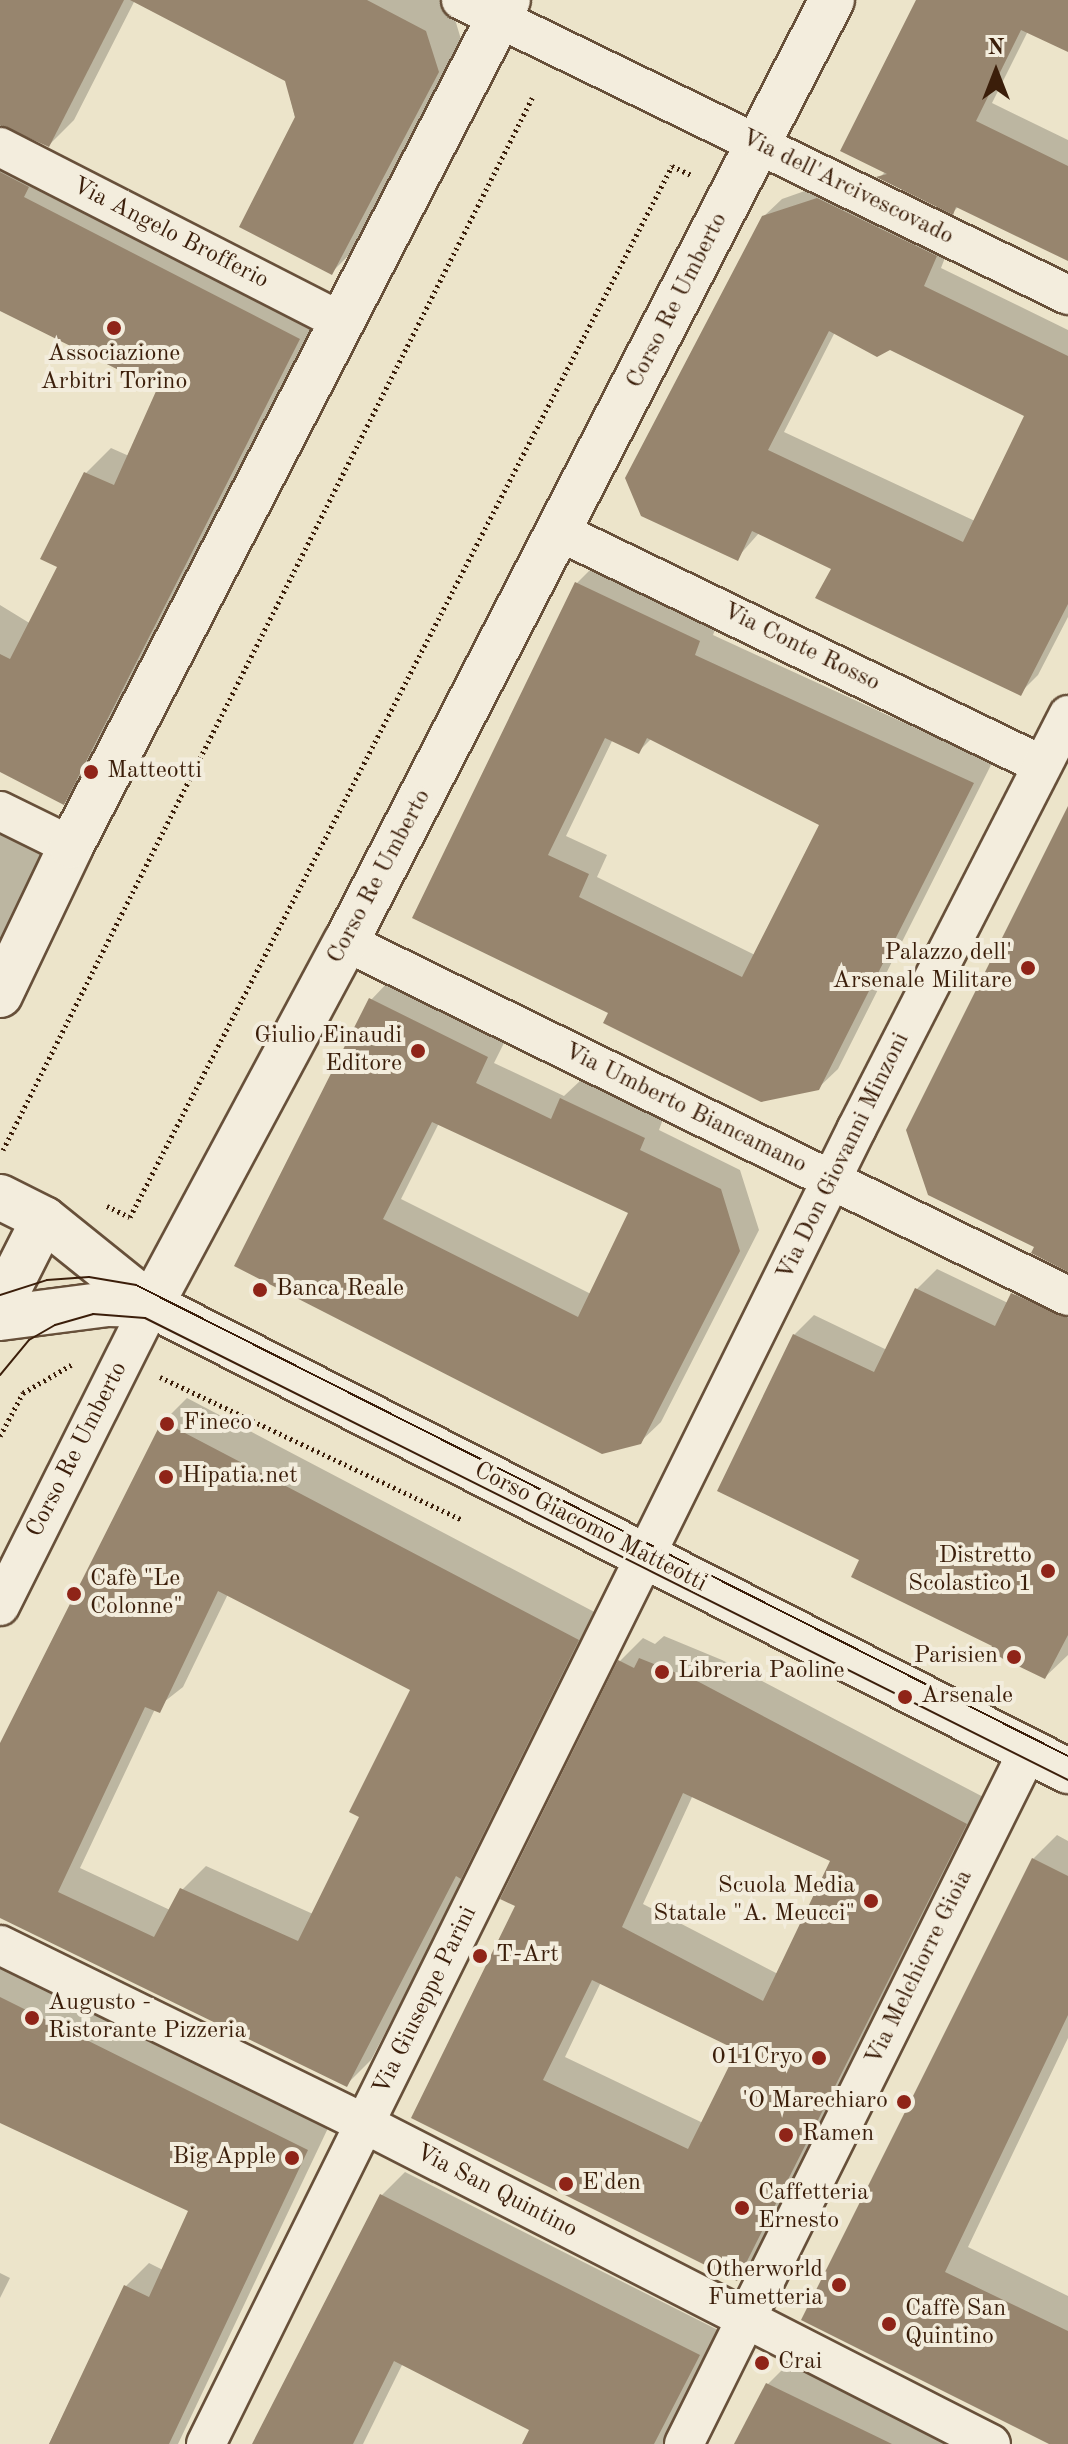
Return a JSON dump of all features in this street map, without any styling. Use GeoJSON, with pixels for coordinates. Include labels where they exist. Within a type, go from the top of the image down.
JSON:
{"type":"FeatureCollection","features":[{"type":"Feature","properties":{"kind":"street","name":"Corso Re Umberto"},"geometry":{"type":"LineString","coordinates":[[0,1606],[151,1305],[346,942],[560,532],[832,0]]}},
{"type":"Feature","properties":{"kind":"street","name":"Via dell'Arcivescovado"},"geometry":{"type":"LineString","coordinates":[[489,7],[626,81],[1068,295]]}},
{"type":"Feature","properties":{"kind":"street"},"geometry":{"type":"LineString","coordinates":[[0,995],[71,846],[340,321],[489,7]]}},
{"type":"Feature","properties":{"kind":"street","name":"Via Angelo Brofferio"},"geometry":{"type":"LineString","coordinates":[[0,147],[340,321]]}},
{"type":"Feature","properties":{"kind":"street","name":"Via Conte Rosso"},"geometry":{"type":"LineString","coordinates":[[560,532],[1042,765]]}},
{"type":"Feature","properties":{"kind":"street","name":"Via Don Giovanni Minzoni"},"geometry":{"type":"LineString","coordinates":[[647,1557],[1068,715]]}},
{"type":"Feature","properties":{"kind":"street"},"geometry":{"type":"LineString","coordinates":[[0,811],[71,846]]}},
{"type":"Feature","properties":{"kind":"street","name":"Via Umberto Biancamano"},"geometry":{"type":"LineString","coordinates":[[346,942],[1068,1296]]}},
{"type":"Feature","properties":{"kind":"street","name":"Corso Giacomo Matteotti"},"geometry":{"type":"LineString","coordinates":[[7,1177],[44,1219],[151,1305],[647,1557],[1048,1745],[1068,1771]]}},
{"type":"Feature","properties":{"kind":"street"},"geometry":{"type":"LineString","coordinates":[[0,1306],[44,1219]]}},
{"type":"Feature","properties":{"kind":"street","name":"Corso Giacomo Matteotti"},"geometry":{"type":"LineString","coordinates":[[0,1318],[72,1307],[151,1305]]}},
{"type":"Feature","properties":{"kind":"street","name":"Via Giuseppe Parini"},"geometry":{"type":"LineString","coordinates":[[206,2444],[647,1557]]}},
{"type":"Feature","properties":{"kind":"street","name":"Via Melchiorre Gioia"},"geometry":{"type":"LineString","coordinates":[[684,2444],[1048,1745]]}},
{"type":"Feature","properties":{"kind":"street","name":"Via San Quintino"},"geometry":{"type":"LineString","coordinates":[[0,1945],[365,2124],[991,2444]]}},
{"type":"Feature","properties":{"kind":"path"},"geometry":{"type":"LineString","coordinates":[[7,1177],[2,1151],[532,98]]}},
{"type":"Feature","properties":{"kind":"path"},"geometry":{"type":"LineString","coordinates":[[103,1204],[130,1217],[672,166]]}},
{"type":"Feature","properties":{"kind":"building"},"geometry":{"type":"Polygon","coordinates":[[[0,0],[124,0],[49,147],[0,125],[0,0]]]}},
{"type":"Feature","properties":{"kind":"building"},"geometry":{"type":"Polygon","coordinates":[[[130,0],[367,0],[426,31],[439,72],[332,275],[239,227],[295,117],[285,81],[130,0]]]}},
{"type":"Feature","properties":{"kind":"building"},"geometry":{"type":"Polygon","coordinates":[[[916,0],[1068,0],[1068,52],[1021,30],[976,121],[1068,166],[1068,261],[956,207],[953,215],[876,177],[887,174],[840,151],[916,0]]]}},
{"type":"Feature","properties":{"kind":"building"},"geometry":{"type":"Polygon","coordinates":[[[0,172],[29,187],[24,197],[300,339],[64,805],[0,772],[0,654],[10,659],[57,567],[40,559],[84,472],[114,485],[157,389],[0,311],[0,172]]]}},
{"type":"Feature","properties":{"kind":"building"},"geometry":{"type":"Polygon","coordinates":[[[817,198],[937,256],[924,286],[1068,356],[1068,604],[1021,696],[815,598],[831,569],[752,531],[738,561],[641,516],[625,478],[762,216],[817,198]],[[829,331],[768,450],[963,542],[1024,416],[890,350],[877,357],[829,331]]]}},
{"type":"Feature","properties":{"kind":"building"},"geometry":{"type":"Polygon","coordinates":[[[575,582],[700,641],[695,655],[974,783],[819,1090],[761,1102],[603,1023],[608,1013],[412,918],[575,582]],[[605,738],[548,855],[589,874],[579,897],[742,977],[819,825],[647,738],[639,754],[605,738]]]}},
{"type":"Feature","properties":{"kind":"building","name":"Palazzo dell' Arsenale Militare"},"geometry":{"type":"Polygon","coordinates":[[[1068,806],[1068,1272],[1031,1253],[1034,1247],[928,1195],[906,1130],[1068,806]]]}},
{"type":"Feature","properties":{"kind":"building"},"geometry":{"type":"Polygon","coordinates":[[[369,998],[488,1057],[476,1083],[551,1119],[560,1098],[645,1138],[640,1150],[721,1189],[740,1251],[641,1444],[602,1454],[234,1266],[369,998]],[[432,1122],[383,1219],[578,1317],[628,1213],[432,1122]]]}},
{"type":"Feature","properties":{"kind":"building"},"geometry":{"type":"Polygon","coordinates":[[[915,1288],[995,1326],[1011,1293],[1068,1318],[1068,1635],[1045,1679],[989,1652],[992,1646],[851,1577],[859,1560],[717,1491],[793,1334],[874,1372],[915,1288]]]}},
{"type":"Feature","properties":{"kind":"building"},"geometry":{"type":"Polygon","coordinates":[[[162,1421],[579,1640],[461,1879],[456,1876],[347,2087],[0,1918],[0,1743],[162,1421]],[[218,1591],[160,1713],[145,1707],[58,1892],[154,1937],[180,1888],[298,1941],[359,1817],[349,1812],[410,1690],[218,1591]]]}},
{"type":"Feature","properties":{"kind":"building"},"geometry":{"type":"Polygon","coordinates":[[[639,1658],[699,1682],[967,1824],[737,2281],[411,2118],[515,1906],[500,1899],[618,1660],[634,1668],[639,1658]],[[683,1793],[622,1927],[763,2001],[830,1861],[683,1793]],[[592,1980],[543,2080],[688,2149],[737,2050],[592,1980]]]}},
{"type":"Feature","properties":{"kind":"building"},"geometry":{"type":"Polygon","coordinates":[[[1032,1858],[1068,1876],[1068,2015],[945,2272],[1068,2331],[1068,2444],[1049,2444],[801,2320],[1032,1858]]]}},
{"type":"Feature","properties":{"kind":"building"},"geometry":{"type":"Polygon","coordinates":[[[0,1997],[308,2150],[169,2444],[49,2444],[124,2285],[149,2297],[188,2211],[0,2123],[0,1997]]]}},
{"type":"Feature","properties":{"kind":"building"},"geometry":{"type":"Polygon","coordinates":[[[380,2194],[700,2355],[654,2444],[522,2444],[529,2430],[394,2361],[353,2444],[252,2444],[380,2194]]]}},
{"type":"Feature","properties":{"kind":"building"},"geometry":{"type":"Polygon","coordinates":[[[766,2383],[892,2444],[734,2444],[766,2383]]]}},
{"type":"Feature","properties":{"kind":"tram line"},"geometry":{"type":"LineString","coordinates":[[0,1295],[47,1280],[89,1277],[136,1285],[1068,1756]]}},
{"type":"Feature","properties":{"kind":"tram line"},"geometry":{"type":"LineString","coordinates":[[0,1375],[29,1340],[55,1325],[93,1314],[145,1318],[1068,1780]]}},
{"type":"Feature","properties":{"kind":"place","name":"Associazione Arbitri Torino"},"geometry":{"type":"Point","coordinates":[114,328]}},
{"type":"Feature","properties":{"kind":"place","name":"Matteotti"},"geometry":{"type":"Point","coordinates":[91,772]}},
{"type":"Feature","properties":{"kind":"place","name":"Palazzo dell' Arsenale Militare"},"geometry":{"type":"Point","coordinates":[1028,968]}},
{"type":"Feature","properties":{"kind":"place","name":"Giulio Einaudi Editore"},"geometry":{"type":"Point","coordinates":[418,1051]}},
{"type":"Feature","properties":{"kind":"place","name":"Banca Reale"},"geometry":{"type":"Point","coordinates":[260,1290]}},
{"type":"Feature","properties":{"kind":"place","name":"Fineco"},"geometry":{"type":"Point","coordinates":[167,1424]}},
{"type":"Feature","properties":{"kind":"place","name":"Hipatia.net"},"geometry":{"type":"Point","coordinates":[166,1477]}},
{"type":"Feature","properties":{"kind":"place","name":"Distretto Scolastico 1"},"geometry":{"type":"Point","coordinates":[1048,1571]}},
{"type":"Feature","properties":{"kind":"place","name":"Cafè \"Le Colonne\""},"geometry":{"type":"Point","coordinates":[74,1594]}},
{"type":"Feature","properties":{"kind":"place","name":"Parisien"},"geometry":{"type":"Point","coordinates":[1014,1657]}},
{"type":"Feature","properties":{"kind":"place","name":"Libreria Paoline"},"geometry":{"type":"Point","coordinates":[662,1672]}},
{"type":"Feature","properties":{"kind":"place","name":"Arsenale"},"geometry":{"type":"Point","coordinates":[905,1697]}},
{"type":"Feature","properties":{"kind":"place","name":"Scuola Media Statale \"A. Meucci\""},"geometry":{"type":"Point","coordinates":[871,1901]}},
{"type":"Feature","properties":{"kind":"place","name":"T-Art"},"geometry":{"type":"Point","coordinates":[480,1956]}},
{"type":"Feature","properties":{"kind":"place","name":"Augusto - Ristorante Pizzeria"},"geometry":{"type":"Point","coordinates":[32,2018]}},
{"type":"Feature","properties":{"kind":"place","name":"011Cryo"},"geometry":{"type":"Point","coordinates":[819,2058]}},
{"type":"Feature","properties":{"kind":"place","name":"'O Marechiaro"},"geometry":{"type":"Point","coordinates":[904,2102]}},
{"type":"Feature","properties":{"kind":"place","name":"Ramen"},"geometry":{"type":"Point","coordinates":[786,2135]}},
{"type":"Feature","properties":{"kind":"place","name":"Big Apple"},"geometry":{"type":"Point","coordinates":[292,2158]}},
{"type":"Feature","properties":{"kind":"place","name":"E'den"},"geometry":{"type":"Point","coordinates":[566,2184]}},
{"type":"Feature","properties":{"kind":"place","name":"Caffetteria Ernesto"},"geometry":{"type":"Point","coordinates":[742,2208]}},
{"type":"Feature","properties":{"kind":"place","name":"Otherworld Fumetteria"},"geometry":{"type":"Point","coordinates":[839,2285]}},
{"type":"Feature","properties":{"kind":"place","name":"Caffè San Quintino"},"geometry":{"type":"Point","coordinates":[889,2324]}},
{"type":"Feature","properties":{"kind":"place","name":"Crai"},"geometry":{"type":"Point","coordinates":[762,2363]}}]}
